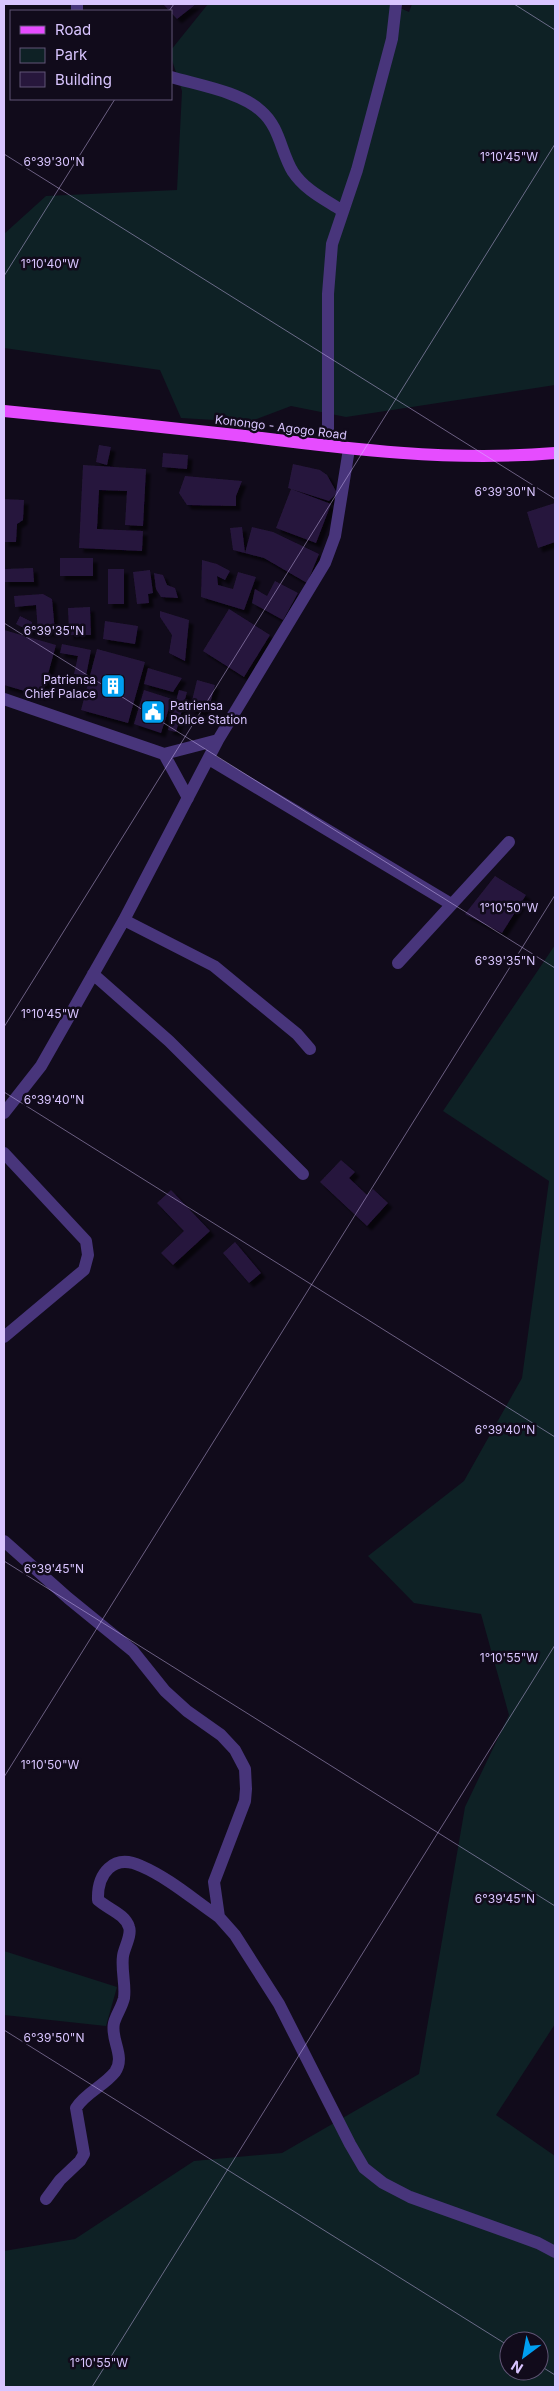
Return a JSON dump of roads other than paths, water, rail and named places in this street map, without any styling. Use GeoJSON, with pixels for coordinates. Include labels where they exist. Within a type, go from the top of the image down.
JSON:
{"type":"FeatureCollection","features":[{"type":"Feature","properties":{"kind":"main road","name":"Konongo - Agogo Road"},"geometry":{"type":"LineString","coordinates":[[4,411],[349,449],[444,455],[523,456],[555,453]]}},
{"type":"Feature","properties":{"kind":"street"},"geometry":{"type":"LineString","coordinates":[[328,446],[328,294],[332,244],[357,170],[392,39],[396,4]]}},
{"type":"Feature","properties":{"kind":"street"},"geometry":{"type":"LineString","coordinates":[[172,77],[231,94],[262,111],[280,137],[292,171],[305,187],[342,210]]}},
{"type":"Feature","properties":{"kind":"street"},"geometry":{"type":"LineString","coordinates":[[4,1113],[41,1066],[124,920],[218,740],[325,563],[335,536],[349,449]]}},
{"type":"Feature","properties":{"kind":"street"},"geometry":{"type":"LineString","coordinates":[[4,699],[164,754],[218,740]]}},
{"type":"Feature","properties":{"kind":"street"},"geometry":{"type":"LineString","coordinates":[[164,754],[188,798]]}},
{"type":"Feature","properties":{"kind":"street"},"geometry":{"type":"LineString","coordinates":[[209,759],[452,904]]}},
{"type":"Feature","properties":{"kind":"street"},"geometry":{"type":"LineString","coordinates":[[398,963],[509,842]]}},
{"type":"Feature","properties":{"kind":"street"},"geometry":{"type":"LineString","coordinates":[[124,920],[214,966],[297,1034],[310,1049]]}},
{"type":"Feature","properties":{"kind":"street"},"geometry":{"type":"LineString","coordinates":[[93,974],[169,1041],[303,1174]]}},
{"type":"Feature","properties":{"kind":"street"},"geometry":{"type":"LineString","coordinates":[[4,1152],[86,1241],[88,1254],[84,1270],[4,1337]]}},
{"type":"Feature","properties":{"kind":"street"},"geometry":{"type":"LineString","coordinates":[[4,1542],[133,1651],[165,1690],[187,1711],[221,1735],[235,1750],[245,1769],[245,1801],[214,1882],[219,1917]]}},
{"type":"Feature","properties":{"kind":"street"},"geometry":{"type":"LineString","coordinates":[[46,2199],[84,2154],[76,2108],[80,2102],[110,2077],[118,2064],[119,2051],[114,2033],[114,2024],[124,1998],[123,1960],[130,1930],[124,1918],[98,1900],[98,1888],[102,1876],[109,1867],[119,1863],[141,1865],[219,1917],[236,1935],[279,2004],[364,2168],[383,2183],[410,2197],[538,2243],[555,2252]]}},
{"type":"Feature","properties":{"kind":"place","name":"Patriensa Chief Palace"},"geometry":{"type":"Point","coordinates":[113,686]}},
{"type":"Feature","properties":{"kind":"place","name":"Patriensa Police Station"},"geometry":{"type":"Point","coordinates":[153,712]}}]}
